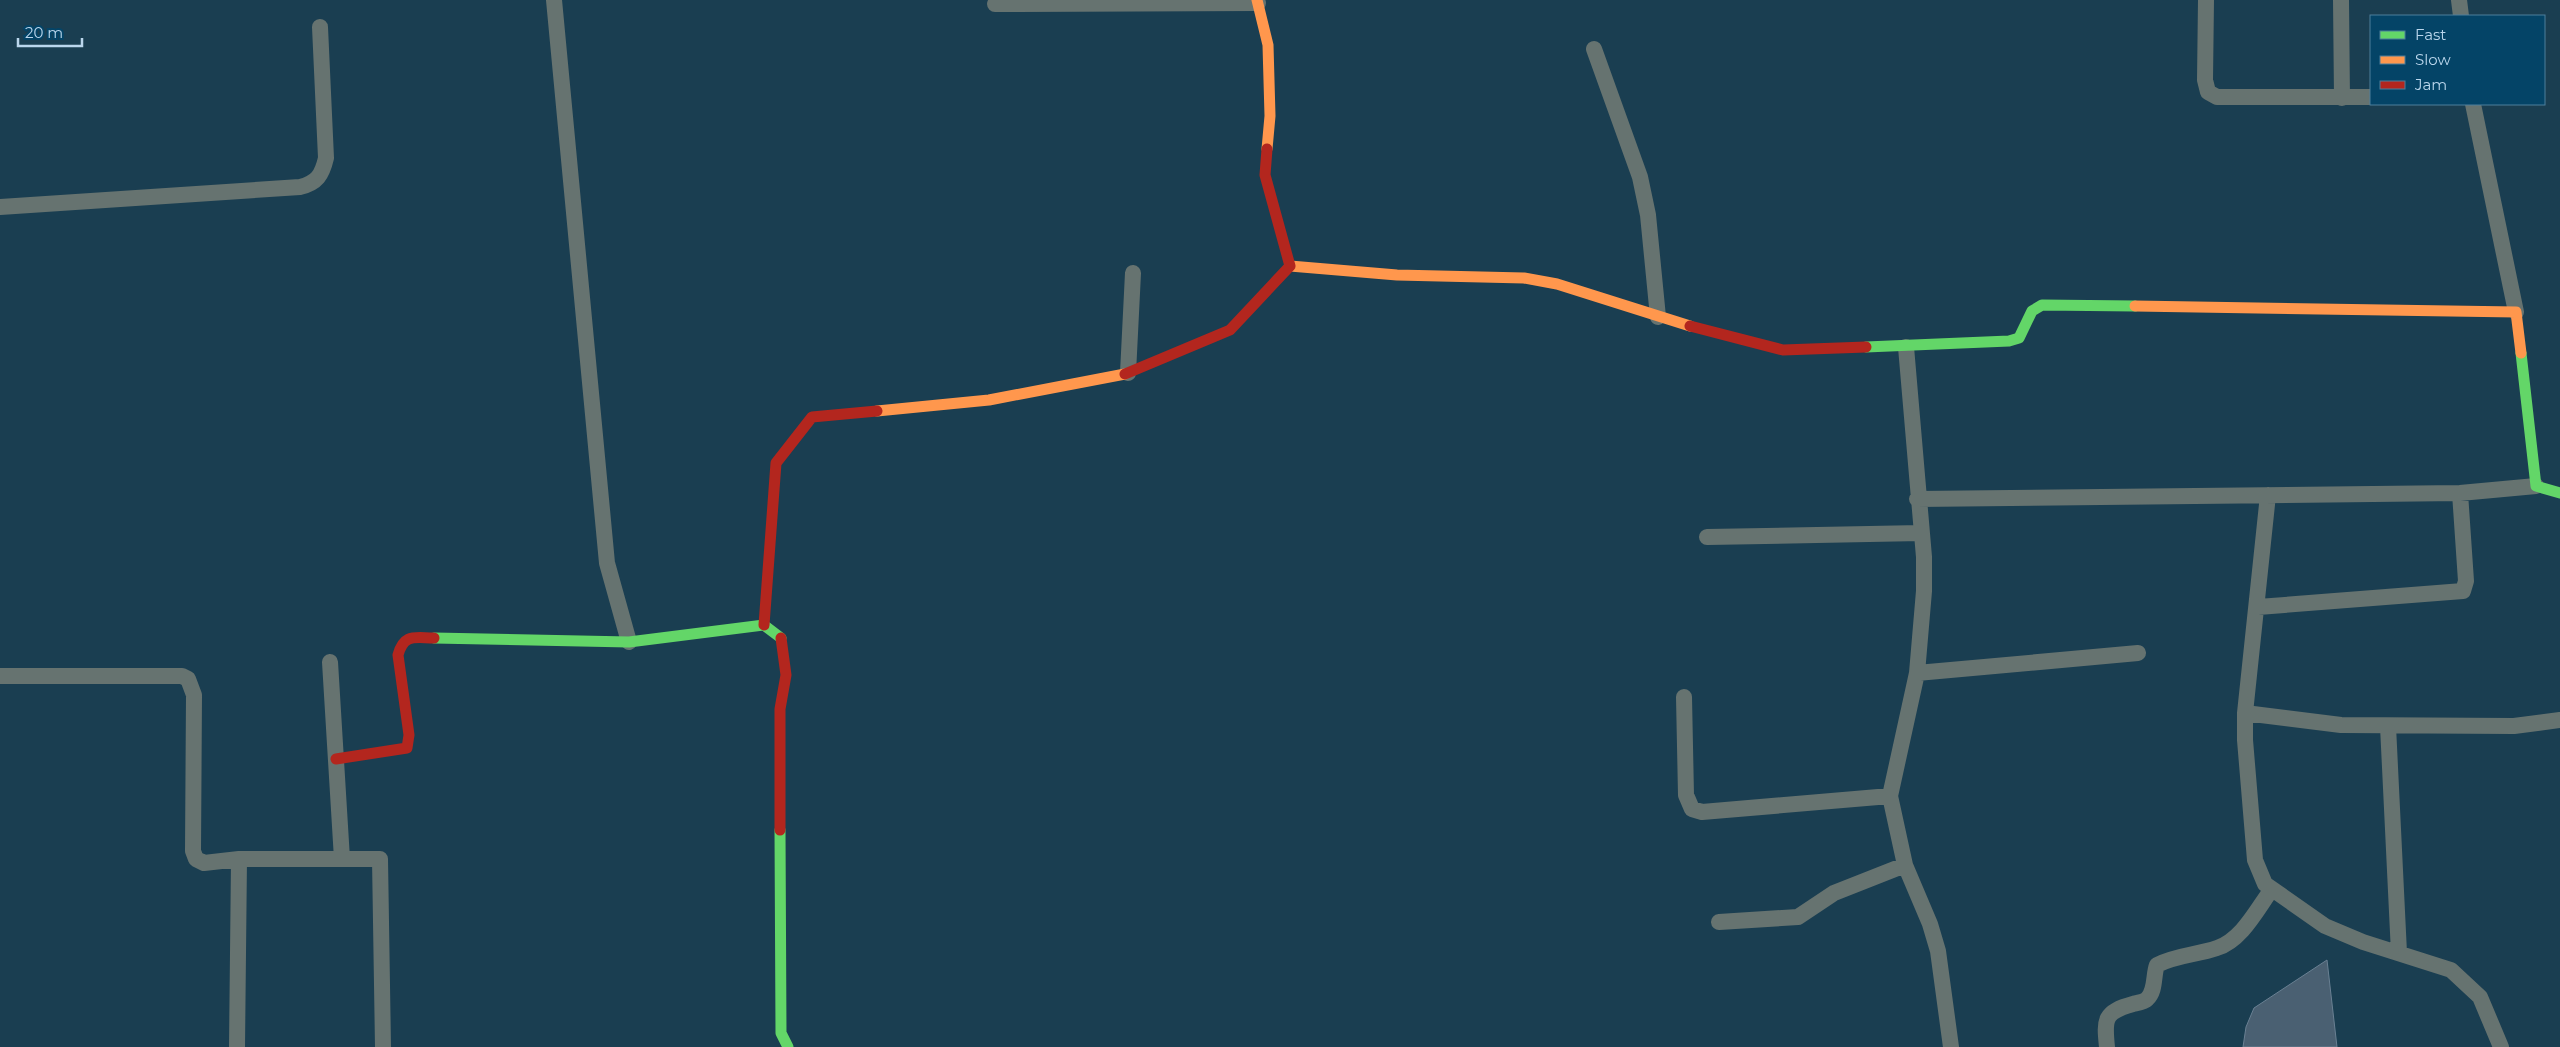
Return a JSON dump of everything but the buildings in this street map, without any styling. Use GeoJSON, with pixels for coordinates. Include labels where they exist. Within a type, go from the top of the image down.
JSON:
{"type":"FeatureCollection","features":[{"type":"Feature","properties":{"kind":"street"},"geometry":{"type":"LineString","coordinates":[[554,0],[607,563],[630,642]]}},
{"type":"Feature","properties":{"kind":"street"},"geometry":{"type":"LineString","coordinates":[[2206,0],[2205,80],[2208,92],[2217,97],[2370,97]]}},
{"type":"Feature","properties":{"kind":"street"},"geometry":{"type":"LineString","coordinates":[[2341,0],[2342,98]]}},
{"type":"Feature","properties":{"kind":"street"},"geometry":{"type":"LineString","coordinates":[[2459,0],[2461,15]]}},
{"type":"Feature","properties":{"kind":"street"},"geometry":{"type":"LineString","coordinates":[[995,4],[1258,2],[1268,45],[1270,116],[1265,175],[1290,266]]}},
{"type":"Feature","properties":{"kind":"street"},"geometry":{"type":"LineString","coordinates":[[0,207],[300,188],[312,184],[322,174],[326,158],[320,27]]}},
{"type":"Feature","properties":{"kind":"street"},"geometry":{"type":"LineString","coordinates":[[1594,48],[1640,177],[1648,214],[1658,317]]}},
{"type":"Feature","properties":{"kind":"street"},"geometry":{"type":"LineString","coordinates":[[2473,105],[2516,312],[2536,486]]}},
{"type":"Feature","properties":{"kind":"street"},"geometry":{"type":"LineString","coordinates":[[764,625],[776,463],[812,417],[989,400],[1128,373],[1230,330],[1290,266]]}},
{"type":"Feature","properties":{"kind":"street"},"geometry":{"type":"LineString","coordinates":[[1290,266],[1397,275],[1524,278],[1557,284],[1658,317],[1783,350],[2009,342],[2019,338],[2032,311],[2042,305],[2516,312]]}},
{"type":"Feature","properties":{"kind":"street"},"geometry":{"type":"LineString","coordinates":[[1128,373],[1133,273]]}},
{"type":"Feature","properties":{"kind":"street"},"geometry":{"type":"LineString","coordinates":[[1906,347],[1924,591],[1917,673],[1890,796],[1905,865],[1930,924],[1938,951],[1950,1047]]}},
{"type":"Feature","properties":{"kind":"street"},"geometry":{"type":"LineString","coordinates":[[1917,499],[2460,493],[2536,486],[2560,493]]}},
{"type":"Feature","properties":{"kind":"street"},"geometry":{"type":"LineString","coordinates":[[2258,607],[2463,591],[2466,581],[2460,493]]}},
{"type":"Feature","properties":{"kind":"street"},"geometry":{"type":"LineString","coordinates":[[2268,495],[2258,607],[2245,713],[2245,740],[2255,860],[2265,884],[2325,926],[2451,970],[2480,997],[2501,1047]]}},
{"type":"Feature","properties":{"kind":"street"},"geometry":{"type":"LineString","coordinates":[[1708,537],[1921,533]]}},
{"type":"Feature","properties":{"kind":"street"},"geometry":{"type":"LineString","coordinates":[[336,759],[399,751],[407,748],[409,735],[398,655],[400,644],[409,638],[630,642],[764,625],[781,636],[786,675],[780,709],[781,1033],[788,1047]]}},
{"type":"Feature","properties":{"kind":"street"},"geometry":{"type":"LineString","coordinates":[[1917,673],[2138,653]]}},
{"type":"Feature","properties":{"kind":"street"},"geometry":{"type":"LineString","coordinates":[[330,662],[342,859]]}},
{"type":"Feature","properties":{"kind":"street"},"geometry":{"type":"LineString","coordinates":[[0,676],[182,676],[188,679],[194,695],[193,851],[196,859],[204,863],[239,859],[380,859],[383,1047]]}},
{"type":"Feature","properties":{"kind":"street"},"geometry":{"type":"LineString","coordinates":[[1684,697],[1686,795],[1692,809],[1702,812],[1890,796]]}},
{"type":"Feature","properties":{"kind":"street"},"geometry":{"type":"LineString","coordinates":[[2245,713],[2341,725],[2514,726],[2560,720]]}},
{"type":"Feature","properties":{"kind":"street"},"geometry":{"type":"LineString","coordinates":[[2388,726],[2399,953]]}},
{"type":"Feature","properties":{"kind":"street"},"geometry":{"type":"LineString","coordinates":[[237,1047],[239,859]]}},
{"type":"Feature","properties":{"kind":"street"},"geometry":{"type":"LineString","coordinates":[[1719,922],[1798,917],[1834,893],[1905,865]]}},
{"type":"Feature","properties":{"kind":"street"},"geometry":{"type":"LineString","coordinates":[[2107,1047],[2105,1024],[2109,1014],[2116,1009],[2147,1000],[2152,992],[2157,965],[2168,959],[2227,944],[2236,937],[2272,889]]}},
{"type":"Feature","properties":{"kind":"traffic: fast"},"geometry":{"type":"LineString","coordinates":[[1866,347],[2009,341],[2019,338],[2032,311],[2042,305],[2135,306]]}},
{"type":"Feature","properties":{"kind":"traffic: fast"},"geometry":{"type":"LineString","coordinates":[[2521,353],[2536,486],[2560,493]]}},
{"type":"Feature","properties":{"kind":"traffic: fast"},"geometry":{"type":"LineString","coordinates":[[434,638],[629,642],[764,625],[781,638]]}},
{"type":"Feature","properties":{"kind":"traffic: fast"},"geometry":{"type":"LineString","coordinates":[[780,830],[781,1033],[788,1047]]}},
{"type":"Feature","properties":{"kind":"traffic: slow"},"geometry":{"type":"LineString","coordinates":[[1257,0],[1268,45],[1270,116],[1267,149]]}},
{"type":"Feature","properties":{"kind":"traffic: slow"},"geometry":{"type":"LineString","coordinates":[[1290,266],[1397,275],[1524,278],[1557,284],[1690,326]]}},
{"type":"Feature","properties":{"kind":"traffic: slow"},"geometry":{"type":"LineString","coordinates":[[2135,306],[2516,312],[2521,353]]}},
{"type":"Feature","properties":{"kind":"traffic: slow"},"geometry":{"type":"LineString","coordinates":[[877,411],[989,400],[1125,374]]}},
{"type":"Feature","properties":{"kind":"traffic: jam"},"geometry":{"type":"LineString","coordinates":[[1125,374],[1230,330],[1290,266],[1265,175],[1267,149]]}},
{"type":"Feature","properties":{"kind":"traffic: jam"},"geometry":{"type":"LineString","coordinates":[[1690,326],[1783,350],[1866,347]]}},
{"type":"Feature","properties":{"kind":"traffic: jam"},"geometry":{"type":"LineString","coordinates":[[764,625],[776,463],[812,417],[877,411]]}},
{"type":"Feature","properties":{"kind":"traffic: jam"},"geometry":{"type":"LineString","coordinates":[[336,759],[407,748],[409,735],[398,655],[403,643],[411,638],[434,638]]}},
{"type":"Feature","properties":{"kind":"traffic: jam"},"geometry":{"type":"LineString","coordinates":[[780,830],[780,709],[786,675],[781,638]]}}]}
